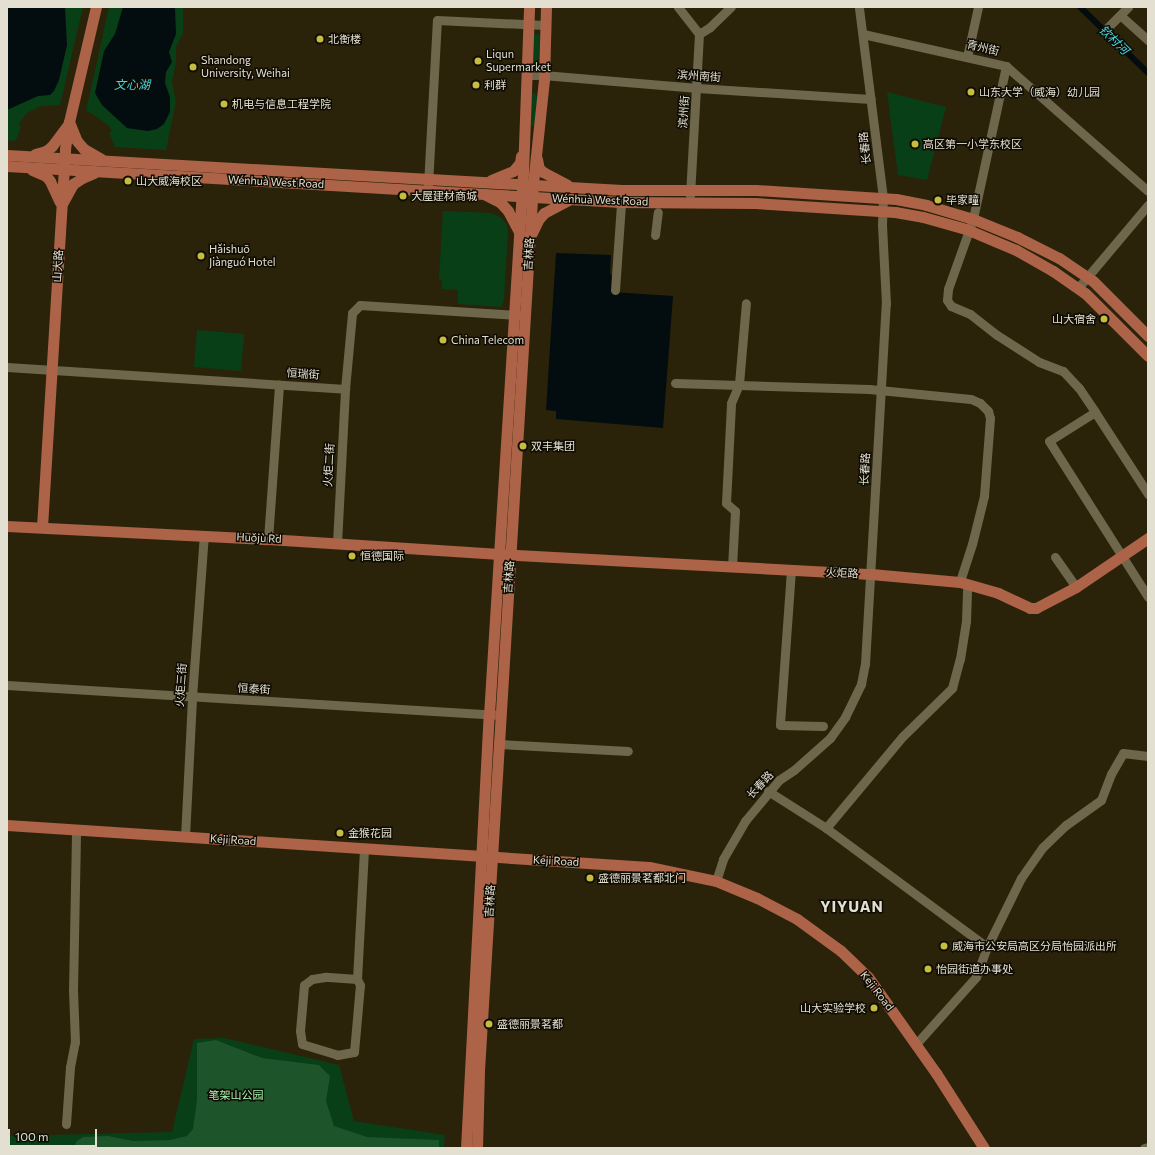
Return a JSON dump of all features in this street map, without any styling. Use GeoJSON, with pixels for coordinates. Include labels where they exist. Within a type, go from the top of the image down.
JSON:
{"type":"FeatureCollection","features":[{"type":"Feature","properties":{"kind":"main road","name":"山大路"},"geometry":{"type":"LineString","coordinates":[[42,527],[64,164],[69,122],[96,7]]}},
{"type":"Feature","properties":{"kind":"main road","name":"吉林路"},"geometry":{"type":"LineString","coordinates":[[528,7],[523,150],[528,184]]}},
{"type":"Feature","properties":{"kind":"main road","name":"吉林路"},"geometry":{"type":"LineString","coordinates":[[466,1148],[487,856],[499,744],[505,555],[527,196],[528,184],[536,152],[543,75],[546,7]]}},
{"type":"Feature","properties":{"kind":"main road"},"geometry":{"type":"LineString","coordinates":[[12,161],[46,151],[56,143],[69,122]]}},
{"type":"Feature","properties":{"kind":"main road"},"geometry":{"type":"LineString","coordinates":[[61,206],[77,181],[106,166],[84,149],[77,141],[69,122]]}},
{"type":"Feature","properties":{"kind":"main road"},"geometry":{"type":"LineString","coordinates":[[523,150],[520,163],[513,171],[484,188],[508,211],[525,235],[544,213],[572,199]]}},
{"type":"Feature","properties":{"kind":"main road"},"geometry":{"type":"LineString","coordinates":[[536,152],[539,168],[571,187]]}},
{"type":"Feature","properties":{"kind":"main road"},"geometry":{"type":"LineString","coordinates":[[12,161],[46,176],[56,190],[61,206]]}},
{"type":"Feature","properties":{"kind":"main road","name":"Wénhuà West Road"},"geometry":{"type":"LineString","coordinates":[[12,161],[484,188],[527,196],[621,202],[755,203],[882,210],[923,217],[970,230],[1016,250],[1053,271],[1085,292],[1148,356]]}},
{"type":"Feature","properties":{"kind":"main road","name":"Wénhuà West Road"},"geometry":{"type":"LineString","coordinates":[[484,188],[528,184],[622,190],[756,190],[883,198],[926,205],[973,219],[1024,240],[1059,258],[1086,277],[1130,316],[1148,336]]}},
{"type":"Feature","properties":{"kind":"main road","name":"Huǒjù Rd"},"geometry":{"type":"LineString","coordinates":[[7,526],[204,535],[505,555]]}},
{"type":"Feature","properties":{"kind":"main road","name":"火炬路"},"geometry":{"type":"LineString","coordinates":[[505,555],[871,574],[964,583],[998,593],[1030,608],[1036,608],[1076,587],[1148,538]]}},
{"type":"Feature","properties":{"kind":"main road","name":"吉林路"},"geometry":{"type":"LineString","coordinates":[[477,1148],[487,856],[489,715],[505,555]]}},
{"type":"Feature","properties":{"kind":"main road","name":"Keji Road"},"geometry":{"type":"LineString","coordinates":[[7,825],[649,867],[716,881],[757,898],[796,919],[841,951],[868,977],[916,1044],[984,1148]]}},
{"type":"Feature","properties":{"kind":"street"},"geometry":{"type":"LineString","coordinates":[[678,7],[699,34],[710,27],[731,7]]}},
{"type":"Feature","properties":{"kind":"street","name":"长春路"},"geometry":{"type":"LineString","coordinates":[[716,881],[723,859],[733,839],[768,791],[779,780],[794,770],[830,738],[854,702],[861,684],[865,664],[886,304],[882,210],[883,198],[859,7]]}},
{"type":"Feature","properties":{"kind":"street"},"geometry":{"type":"LineString","coordinates":[[967,57],[978,7]]}},
{"type":"Feature","properties":{"kind":"street"},"geometry":{"type":"LineString","coordinates":[[1107,28],[1128,7]]}},
{"type":"Feature","properties":{"kind":"street"},"geometry":{"type":"LineString","coordinates":[[1120,14],[1148,40]]}},
{"type":"Feature","properties":{"kind":"street"},"geometry":{"type":"LineString","coordinates":[[428,185],[437,20],[545,25]]}},
{"type":"Feature","properties":{"kind":"street","name":"滨州街"},"geometry":{"type":"LineString","coordinates":[[690,202],[699,34]]}},
{"type":"Feature","properties":{"kind":"street","name":"青州街"},"geometry":{"type":"LineString","coordinates":[[863,34],[1006,66],[1148,191]]}},
{"type":"Feature","properties":{"kind":"street"},"geometry":{"type":"LineString","coordinates":[[1006,66],[973,219],[948,289],[947,300],[951,306],[970,314],[997,336],[1038,362],[1062,371],[1079,388],[1148,494]]}},
{"type":"Feature","properties":{"kind":"street","name":"滨州南街"},"geometry":{"type":"LineString","coordinates":[[526,75],[871,99]]}},
{"type":"Feature","properties":{"kind":"street"},"geometry":{"type":"LineString","coordinates":[[615,290],[622,190]]}},
{"type":"Feature","properties":{"kind":"street"},"geometry":{"type":"LineString","coordinates":[[1078,288],[1148,205]]}},
{"type":"Feature","properties":{"kind":"street"},"geometry":{"type":"LineString","coordinates":[[655,235],[658,212]]}},
{"type":"Feature","properties":{"kind":"street"},"geometry":{"type":"LineString","coordinates":[[732,567],[735,511],[726,503],[731,403],[739,384],[746,303]]}},
{"type":"Feature","properties":{"kind":"street"},"geometry":{"type":"LineString","coordinates":[[345,389],[352,313],[360,305],[520,315]]}},
{"type":"Feature","properties":{"kind":"street","name":"恒瑞街"},"geometry":{"type":"LineString","coordinates":[[7,366],[345,389]]}},
{"type":"Feature","properties":{"kind":"street"},"geometry":{"type":"LineString","coordinates":[[675,383],[869,389],[882,392],[971,399],[980,403],[988,411],[990,418],[984,496],[964,583],[966,621],[960,659],[952,688],[903,736],[826,828]]}},
{"type":"Feature","properties":{"kind":"street"},"geometry":{"type":"LineString","coordinates":[[268,539],[279,384]]}},
{"type":"Feature","properties":{"kind":"street","name":"火炬二街"},"geometry":{"type":"LineString","coordinates":[[336,543],[345,389]]}},
{"type":"Feature","properties":{"kind":"street"},"geometry":{"type":"LineString","coordinates":[[1095,412],[1049,441],[1148,597]]}},
{"type":"Feature","properties":{"kind":"street","name":"火炬三街"},"geometry":{"type":"LineString","coordinates":[[185,836],[192,697],[204,535]]}},
{"type":"Feature","properties":{"kind":"street"},"geometry":{"type":"LineString","coordinates":[[1055,557],[1076,587]]}},
{"type":"Feature","properties":{"kind":"street"},"geometry":{"type":"LineString","coordinates":[[791,570],[780,725],[823,726]]}},
{"type":"Feature","properties":{"kind":"street","name":"恒泰街"},"geometry":{"type":"LineString","coordinates":[[7,685],[500,715]]}},
{"type":"Feature","properties":{"kind":"street"},"geometry":{"type":"LineString","coordinates":[[499,744],[628,751]]}},
{"type":"Feature","properties":{"kind":"street"},"geometry":{"type":"LineString","coordinates":[[916,1044],[976,977],[987,947],[1021,878],[1043,847],[1066,825],[1101,800],[1111,774],[1123,753],[1148,756]]}},
{"type":"Feature","properties":{"kind":"street"},"geometry":{"type":"LineString","coordinates":[[768,791],[826,828],[987,947]]}},
{"type":"Feature","properties":{"kind":"street"},"geometry":{"type":"LineString","coordinates":[[66,1124],[70,1067],[75,1042],[73,991],[76,830]]}},
{"type":"Feature","properties":{"kind":"street"},"geometry":{"type":"LineString","coordinates":[[357,979],[325,977],[312,979],[304,985],[300,1031],[302,1044],[337,1055],[354,1052],[360,985],[357,979],[364,849]]}},
{"type":"Feature","properties":{"kind":"street"},"geometry":{"type":"LineString","coordinates":[[1144,1148],[1148,1146]]}},
{"type":"Feature","properties":{"kind":"green space"},"geometry":{"type":"Polygon","coordinates":[[[7,7],[83,7],[60,105],[41,106],[27,113],[18,124],[21,126],[17,139],[13,141],[7,140],[7,7]]]}},
{"type":"Feature","properties":{"kind":"green space","name":"文心湖"},"geometry":{"type":"Polygon","coordinates":[[[109,7],[183,7],[183,33],[176,47],[176,62],[172,82],[176,102],[166,150],[115,147],[109,133],[112,130],[108,125],[86,111],[109,7]]]}},
{"type":"Feature","properties":{"kind":"green space"},"geometry":{"type":"Polygon","coordinates":[[[535,34],[539,34],[540,38],[538,65],[534,68],[532,64],[533,38],[535,34]]]}},
{"type":"Feature","properties":{"kind":"green space"},"geometry":{"type":"Polygon","coordinates":[[[887,92],[946,107],[927,180],[898,175],[887,92]]]}},
{"type":"Feature","properties":{"kind":"green space"},"geometry":{"type":"Polygon","coordinates":[[[531,93],[535,93],[537,96],[535,123],[533,127],[528,123],[531,93]]]}},
{"type":"Feature","properties":{"kind":"green space"},"geometry":{"type":"Polygon","coordinates":[[[443,211],[491,213],[500,217],[506,223],[508,231],[504,299],[501,307],[458,304],[458,290],[442,289],[442,280],[439,280],[443,211]]]}},
{"type":"Feature","properties":{"kind":"green space"},"geometry":{"type":"Polygon","coordinates":[[[197,330],[244,334],[241,371],[194,367],[197,330]]]}},
{"type":"Feature","properties":{"kind":"green space","name":"笔架山公园"},"geometry":{"type":"Polygon","coordinates":[[[224,1038],[339,1065],[354,1121],[445,1135],[444,1148],[7,1148],[7,1136],[172,1132],[194,1039],[224,1038]]]}},
{"type":"Feature","properties":{"kind":"green space","name":"笔架山公园"},"geometry":{"type":"Polygon","coordinates":[[[216,1040],[262,1058],[319,1065],[330,1076],[326,1101],[334,1126],[367,1137],[439,1140],[439,1148],[74,1148],[76,1142],[83,1137],[108,1136],[133,1141],[170,1140],[187,1136],[193,1129],[197,1100],[197,1043],[216,1040]]]}},
{"type":"Feature","properties":{"kind":"water"},"geometry":{"type":"Polygon","coordinates":[[[7,7],[65,7],[67,45],[59,80],[54,91],[50,95],[38,96],[7,110],[7,7]]]}},
{"type":"Feature","properties":{"kind":"water","name":"文心湖"},"geometry":{"type":"Polygon","coordinates":[[[123,7],[175,8],[176,34],[169,52],[172,62],[166,72],[165,83],[170,97],[170,112],[164,124],[157,129],[148,131],[127,128],[102,105],[95,93],[104,51],[115,34],[123,7]]]}},
{"type":"Feature","properties":{"kind":"water"},"geometry":{"type":"Polygon","coordinates":[[[556,253],[611,255],[610,273],[612,277],[612,292],[673,296],[663,428],[556,419],[556,411],[546,410],[556,253]]]}},
{"type":"Feature","properties":{"kind":"waterway","name":"钦村河"},"geometry":{"type":"LineString","coordinates":[[1080,7],[1148,73]]}},
{"type":"Feature","properties":{"kind":"place","name":"北衡楼"},"geometry":{"type":"Point","coordinates":[320,39]}},
{"type":"Feature","properties":{"kind":"place","name":"Liqun Supermarket"},"geometry":{"type":"Point","coordinates":[478,61]}},
{"type":"Feature","properties":{"kind":"place","name":"Shandong University, Weihai"},"geometry":{"type":"Point","coordinates":[193,67]}},
{"type":"Feature","properties":{"kind":"place","name":"利群"},"geometry":{"type":"Point","coordinates":[476,85]}},
{"type":"Feature","properties":{"kind":"place","name":"山东大学（威海）幼儿园"},"geometry":{"type":"Point","coordinates":[971,92]}},
{"type":"Feature","properties":{"kind":"place","name":"机电与信息工程学院"},"geometry":{"type":"Point","coordinates":[224,104]}},
{"type":"Feature","properties":{"kind":"place","name":"高区第一小学东校区"},"geometry":{"type":"Point","coordinates":[915,144]}},
{"type":"Feature","properties":{"kind":"place","name":"山大威海校区"},"geometry":{"type":"Point","coordinates":[128,181]}},
{"type":"Feature","properties":{"kind":"place","name":"大屋建材商城"},"geometry":{"type":"Point","coordinates":[403,196]}},
{"type":"Feature","properties":{"kind":"place","name":"毕家疃"},"geometry":{"type":"Point","coordinates":[938,200]}},
{"type":"Feature","properties":{"kind":"place","name":"Hǎishuō Jiànguó Hotel"},"geometry":{"type":"Point","coordinates":[201,256]}},
{"type":"Feature","properties":{"kind":"place","name":"山大宿舍"},"geometry":{"type":"Point","coordinates":[1104,319]}},
{"type":"Feature","properties":{"kind":"place","name":"China Telecom"},"geometry":{"type":"Point","coordinates":[443,340]}},
{"type":"Feature","properties":{"kind":"place","name":"双丰集团"},"geometry":{"type":"Point","coordinates":[523,446]}},
{"type":"Feature","properties":{"kind":"place","name":"恒德国际"},"geometry":{"type":"Point","coordinates":[352,556]}},
{"type":"Feature","properties":{"kind":"place","name":"金猴花园"},"geometry":{"type":"Point","coordinates":[340,833]}},
{"type":"Feature","properties":{"kind":"place","name":"盛德丽景茗都北门"},"geometry":{"type":"Point","coordinates":[590,878]}},
{"type":"Feature","properties":{"kind":"place","name":"威海市公安局高区分局怡园派出所"},"geometry":{"type":"Point","coordinates":[944,946]}},
{"type":"Feature","properties":{"kind":"place","name":"怡园街道办事处"},"geometry":{"type":"Point","coordinates":[928,969]}},
{"type":"Feature","properties":{"kind":"place","name":"山大实验学校"},"geometry":{"type":"Point","coordinates":[874,1008]}},
{"type":"Feature","properties":{"kind":"place","name":"盛德丽景茗都"},"geometry":{"type":"Point","coordinates":[489,1024]}},
{"type":"Feature","properties":{"kind":"district","name":"YIYUAN"},"geometry":{"type":"Point","coordinates":[852,907]}}]}
